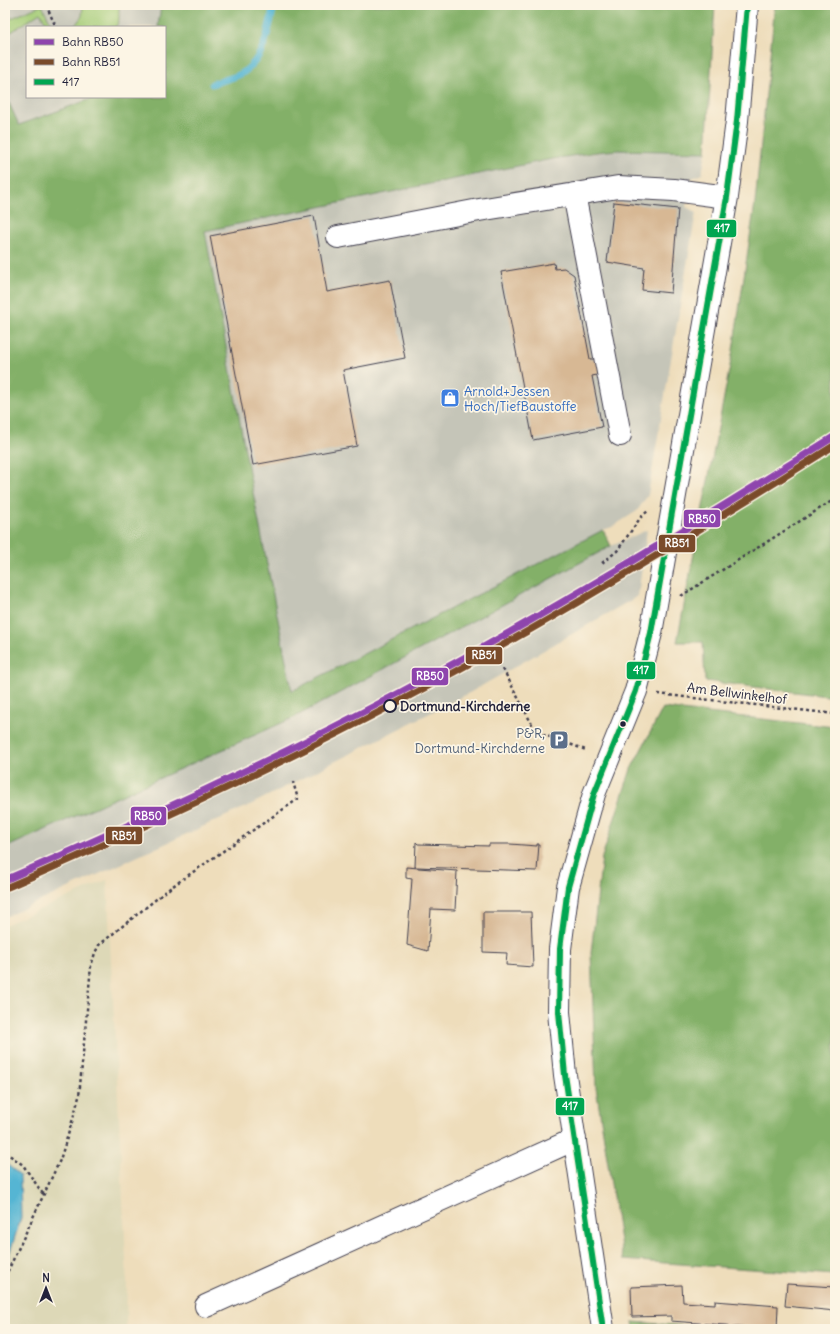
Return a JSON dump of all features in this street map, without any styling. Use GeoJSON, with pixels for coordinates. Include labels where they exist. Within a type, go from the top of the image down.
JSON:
{"type":"FeatureCollection","features":[{"type":"Feature","properties":{"kind":"street"},"geometry":{"type":"LineString","coordinates":[[603,1329],[565,1075],[559,1012],[560,949],[568,887],[594,794],[636,691],[654,613],[727,197],[737,121],[747,5]]}},
{"type":"Feature","properties":{"kind":"street"},"geometry":{"type":"LineString","coordinates":[[338,237],[479,210],[618,187],[674,190],[727,197]]}},
{"type":"Feature","properties":{"kind":"street"},"geometry":{"type":"LineString","coordinates":[[574,194],[620,435]]}},
{"type":"Feature","properties":{"kind":"street"},"geometry":{"type":"LineString","coordinates":[[206,1306],[575,1139]]}},
{"type":"Feature","properties":{"kind":"path"},"geometry":{"type":"LineString","coordinates":[[46,5],[56,26]]}},
{"type":"Feature","properties":{"kind":"path"},"geometry":{"type":"LineString","coordinates":[[654,613],[835,500]]}},
{"type":"Feature","properties":{"kind":"path"},"geometry":{"type":"LineString","coordinates":[[602,563],[617,551],[641,517],[650,508]]}},
{"type":"Feature","properties":{"kind":"path"},"geometry":{"type":"LineString","coordinates":[[503,669],[536,732],[609,759]]}},
{"type":"Feature","properties":{"kind":"path","name":"Am Bellwinkelhof"},"geometry":{"type":"LineString","coordinates":[[636,691],[835,714]]}},
{"type":"Feature","properties":{"kind":"path"},"geometry":{"type":"LineString","coordinates":[[5,1277],[60,1160],[79,1097],[91,966],[99,945],[170,888],[298,799],[293,782]]}},
{"type":"Feature","properties":{"kind":"path"},"geometry":{"type":"LineString","coordinates":[[5,1152],[23,1165],[43,1194]]}},
{"type":"Feature","properties":{"kind":"shaded area"},"geometry":{"type":"Polygon","coordinates":[[[5,5],[161,5],[158,26],[26,26],[26,98],[93,98],[19,125],[9,103],[5,105],[5,5]]]}},
{"type":"Feature","properties":{"kind":"shaded area","name":"Arnold+Jessen Hoch/TiefBaustoffe"},"geometry":{"type":"Polygon","coordinates":[[[617,150],[706,152],[702,174],[690,179],[686,207],[696,212],[648,495],[637,511],[612,527],[603,530],[292,691],[250,477],[205,231],[552,159],[617,150]]]}},
{"type":"Feature","properties":{"kind":"shaded area"},"geometry":{"type":"Polygon","coordinates":[[[647,530],[638,596],[471,692],[250,805],[5,917],[5,848],[295,717],[611,546],[647,530]]]}},
{"type":"Feature","properties":{"kind":"shaded area"},"geometry":{"type":"Polygon","coordinates":[[[107,880],[127,1280],[126,1329],[5,1329],[5,925],[107,880]]]}},
{"type":"Feature","properties":{"kind":"green space"},"geometry":{"type":"Polygon","coordinates":[[[42,5],[52,26],[48,26],[40,13],[5,36],[5,21],[42,5]]]}},
{"type":"Feature","properties":{"kind":"green space"},"geometry":{"type":"Polygon","coordinates":[[[83,5],[119,5],[119,20],[116,26],[75,26],[82,16],[83,5]]]}},
{"type":"Feature","properties":{"kind":"green space"},"geometry":{"type":"Polygon","coordinates":[[[161,5],[715,5],[706,152],[617,150],[552,159],[205,231],[250,477],[292,691],[603,530],[611,546],[295,717],[5,848],[5,105],[9,103],[19,125],[93,98],[166,98],[166,26],[158,26],[161,5]]]}},
{"type":"Feature","properties":{"kind":"green space"},"geometry":{"type":"Polygon","coordinates":[[[775,5],[835,5],[835,697],[705,681],[703,642],[677,642],[733,350],[755,203],[775,5]]]}},
{"type":"Feature","properties":{"kind":"green space"},"geometry":{"type":"Polygon","coordinates":[[[663,708],[835,727],[835,1275],[623,1260],[596,1088],[591,953],[602,857],[631,769],[663,708]]]}},
{"type":"Feature","properties":{"kind":"green space"},"geometry":{"type":"Polygon","coordinates":[[[633,1322],[731,1329],[634,1329],[633,1322]]]}},
{"type":"Feature","properties":{"kind":"water"},"geometry":{"type":"Polygon","coordinates":[[[5,1163],[20,1175],[21,1218],[5,1267],[5,1163]]]}},
{"type":"Feature","properties":{"kind":"building"},"geometry":{"type":"Polygon","coordinates":[[[614,202],[678,209],[671,293],[642,290],[644,268],[607,262],[614,202]]]}},
{"type":"Feature","properties":{"kind":"building"},"geometry":{"type":"Polygon","coordinates":[[[314,216],[327,292],[390,280],[405,358],[343,370],[357,446],[253,465],[210,236],[314,216]]]}},
{"type":"Feature","properties":{"kind":"building"},"geometry":{"type":"Polygon","coordinates":[[[554,263],[555,269],[564,268],[574,275],[590,359],[595,359],[601,370],[597,375],[592,376],[602,427],[533,440],[501,272],[554,263]]]}},
{"type":"Feature","properties":{"kind":"building"},"geometry":{"type":"Polygon","coordinates":[[[416,842],[418,844],[489,846],[489,844],[537,846],[537,844],[539,844],[537,871],[415,867],[416,842]]]}},
{"type":"Feature","properties":{"kind":"building"},"geometry":{"type":"Polygon","coordinates":[[[406,867],[457,871],[455,910],[431,909],[428,951],[407,945],[412,879],[406,878],[406,867]]]}},
{"type":"Feature","properties":{"kind":"building"},"geometry":{"type":"Polygon","coordinates":[[[483,912],[531,912],[533,967],[506,965],[507,953],[483,952],[483,912]]]}},
{"type":"Feature","properties":{"kind":"building"},"geometry":{"type":"Polygon","coordinates":[[[787,1284],[835,1287],[835,1311],[785,1306],[787,1284]]]}},
{"type":"Feature","properties":{"kind":"building"},"geometry":{"type":"Polygon","coordinates":[[[682,1285],[683,1302],[715,1304],[715,1301],[778,1306],[777,1329],[671,1321],[671,1316],[632,1317],[631,1287],[682,1285]]]}},
{"type":"Feature","properties":{"kind":"waterway"},"geometry":{"type":"LineString","coordinates":[[212,84],[237,76],[251,66],[265,42],[274,5]]}},
{"type":"Feature","properties":{"kind":"rail line","name":"RB50"},"geometry":{"type":"LineString","coordinates":[[5,880],[204,791],[399,693],[565,601],[728,503],[835,436]]}},
{"type":"Feature","properties":{"kind":"rail line","name":"RB51"},"geometry":{"type":"LineString","coordinates":[[8,887],[157,821],[303,751],[456,671],[620,578],[835,445]]}},
{"type":"Feature","properties":{"kind":"transit line","name":"417"},"geometry":{"type":"LineString","coordinates":[[603,1329],[565,1075],[559,1012],[560,949],[568,887],[594,794],[636,691],[651,633],[727,197],[737,121],[747,5]]}},
{"type":"Feature","properties":{"kind":"place","name":"Arnold+Jessen Hoch/TiefBaustoffe"},"geometry":{"type":"Point","coordinates":[450,398]}},
{"type":"Feature","properties":{"kind":"place","name":"Dortmund-Kirchderne"},"geometry":{"type":"Point","coordinates":[390,706]}},
{"type":"Feature","properties":{"kind":"place","name":"P&R, Dortmund-Kirchderne"},"geometry":{"type":"Point","coordinates":[559,740]}}]}
